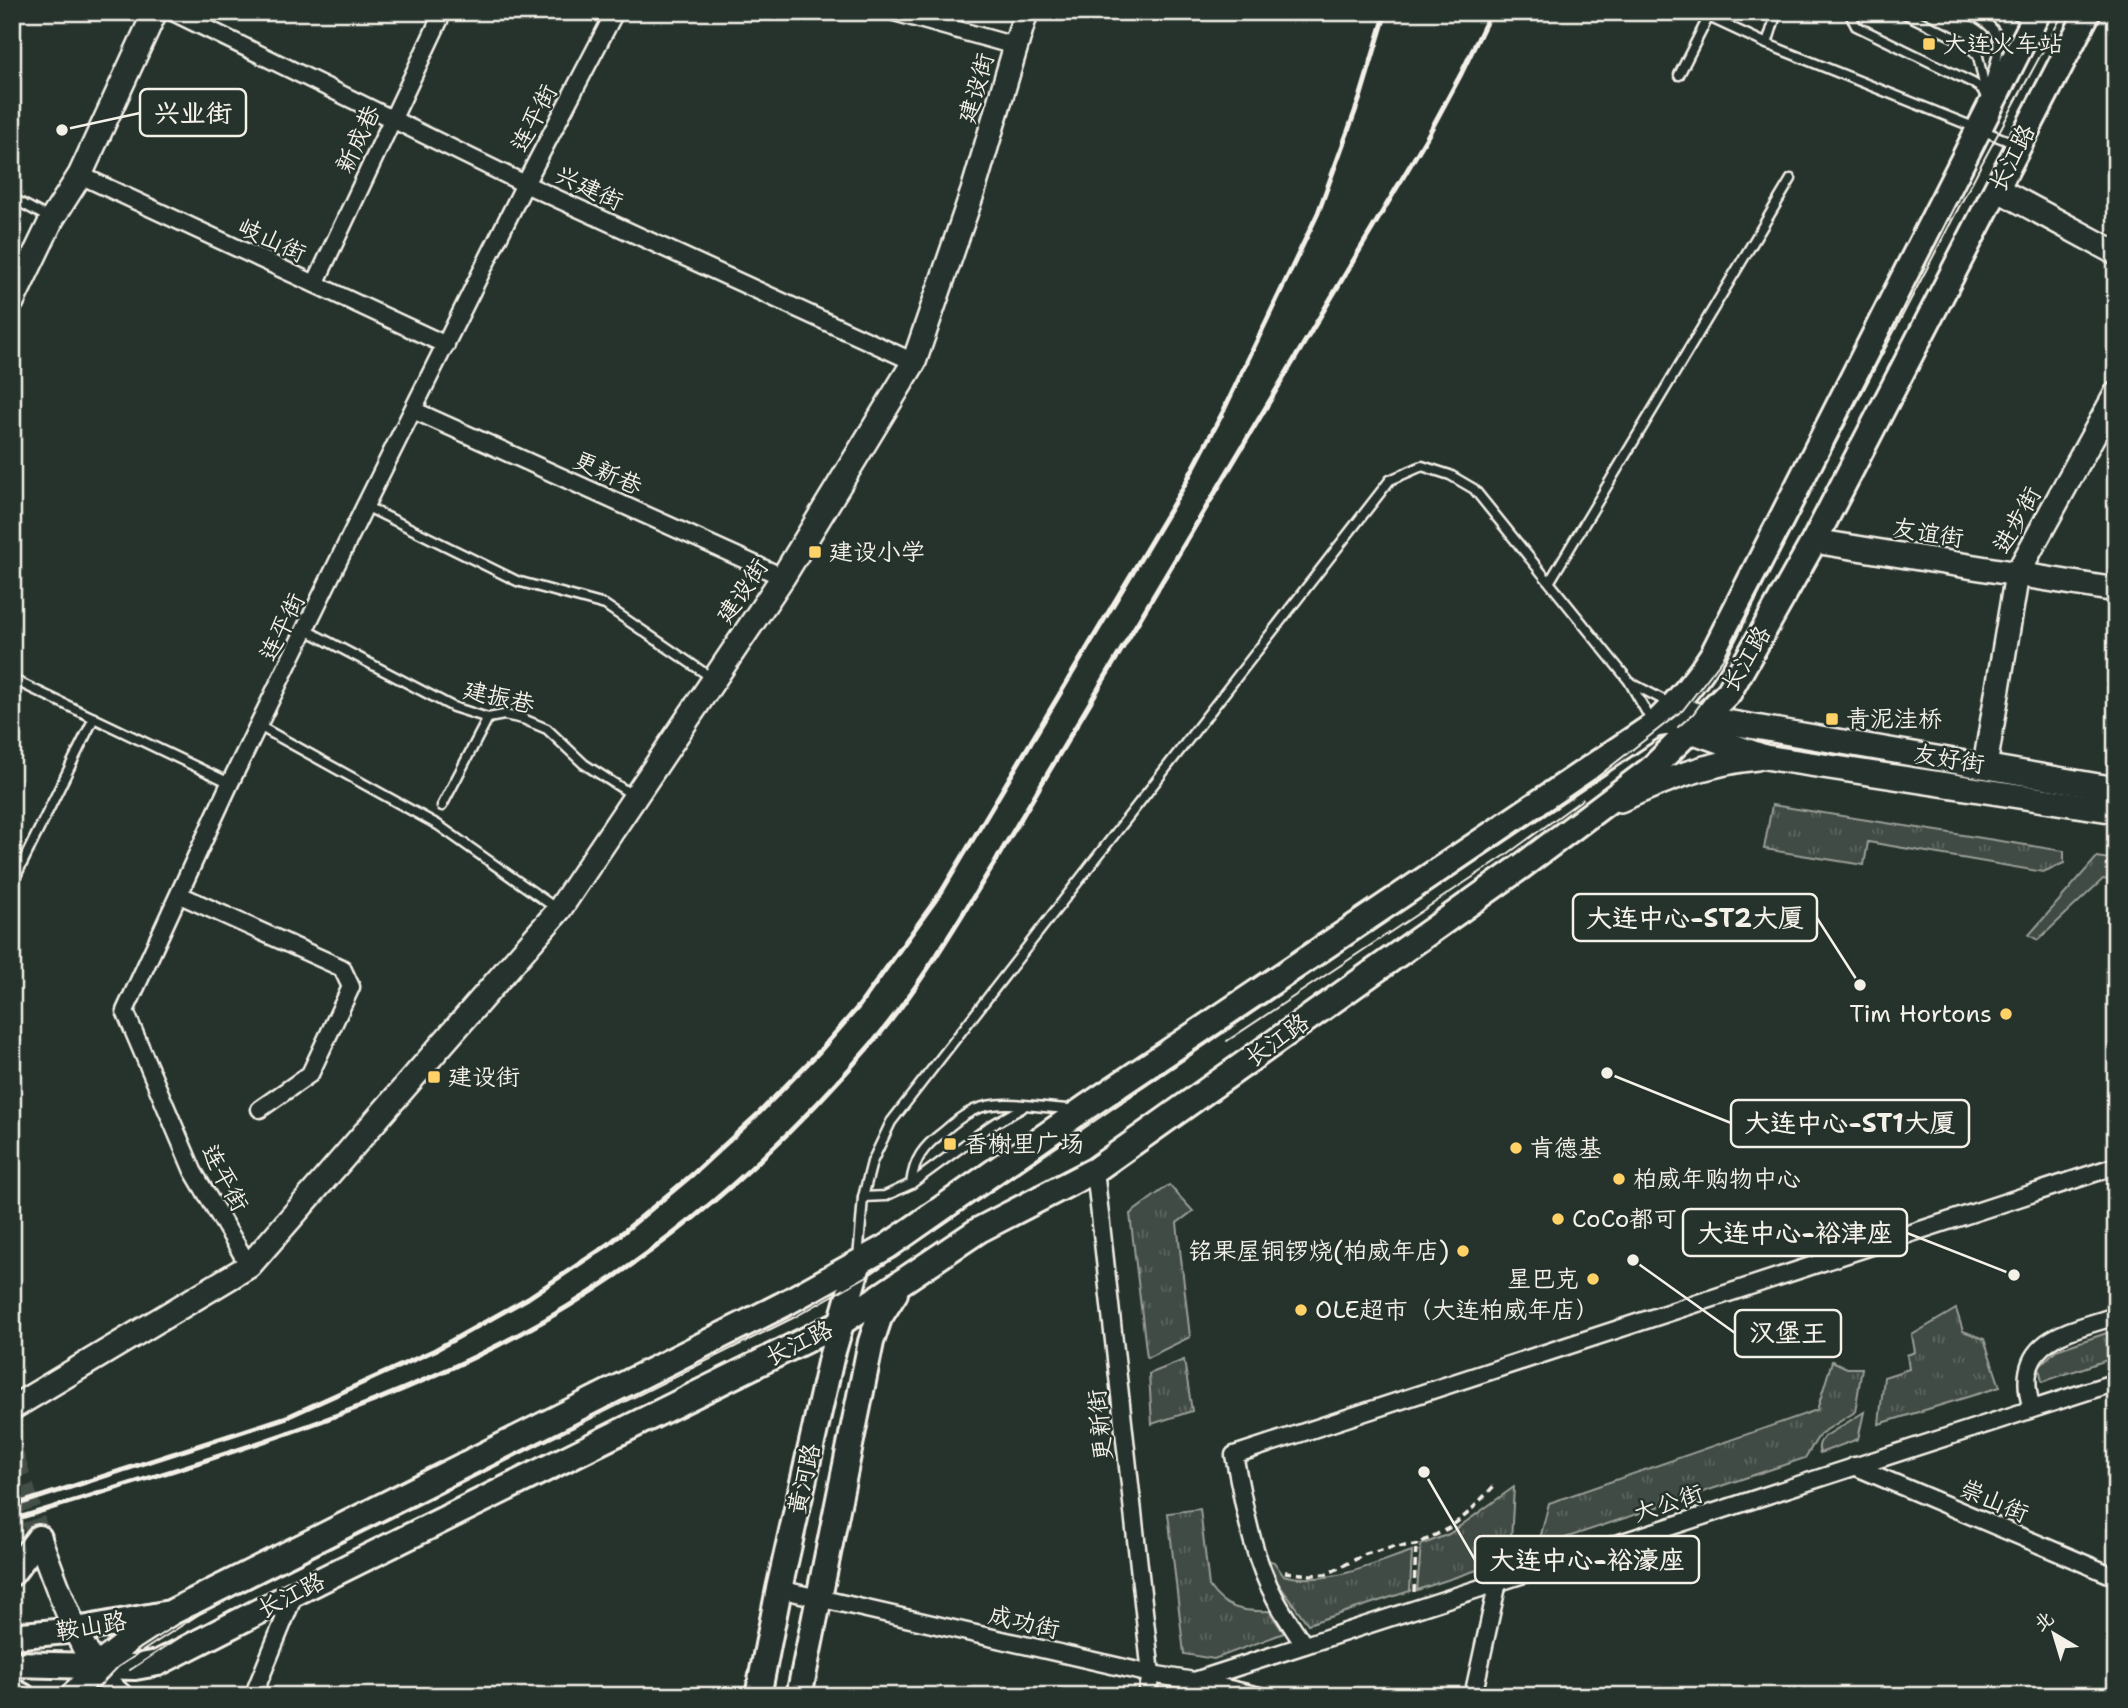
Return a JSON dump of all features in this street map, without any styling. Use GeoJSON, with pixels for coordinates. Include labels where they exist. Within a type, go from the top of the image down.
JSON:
{"type":"FeatureCollection","features":[{"type":"Feature","properties":{"kind":"main road"},"geometry":{"type":"LineString","coordinates":[[12,302],[51,219],[80,175],[155,12]]}},
{"type":"Feature","properties":{"kind":"main road","name":"建设街"},"geometry":{"type":"LineString","coordinates":[[12,1408],[249,1266],[559,910],[783,577],[914,362],[973,191],[1026,12]]}},
{"type":"Feature","properties":{"kind":"main road","name":"长江路"},"geometry":{"type":"LineString","coordinates":[[116,1694],[135,1676],[158,1663],[842,1322],[979,1230],[1095,1170],[1601,808],[1651,769],[1729,692],[1814,541],[2088,12]]}},
{"type":"Feature","properties":{"kind":"main road","name":"长江路"},"geometry":{"type":"LineString","coordinates":[[72,1696],[97,1666],[131,1639],[170,1614],[858,1265],[1088,1106],[1654,725],[1699,677],[1713,654],[1946,195],[2027,16]]}},
{"type":"Feature","properties":{"kind":"main road"},"geometry":{"type":"LineString","coordinates":[[1997,189],[2116,253]]}},
{"type":"Feature","properties":{"kind":"main road","name":"进步街"},"geometry":{"type":"LineString","coordinates":[[1985,766],[2017,574],[2116,394]]}},
{"type":"Feature","properties":{"kind":"main road","name":"友谊街"},"geometry":{"type":"LineString","coordinates":[[1814,541],[2116,590]]}},
{"type":"Feature","properties":{"kind":"main road","name":"友好街"},"geometry":{"type":"LineString","coordinates":[[1674,706],[1697,725],[1765,757],[2116,811]]}},
{"type":"Feature","properties":{"kind":"main road","name":"友好街"},"geometry":{"type":"LineString","coordinates":[[1654,725],[1697,725],[1985,766],[2116,789]]}},
{"type":"Feature","properties":{"kind":"main road"},"geometry":{"type":"LineString","coordinates":[[1601,808],[1655,784],[1723,762],[1765,757]]}},
{"type":"Feature","properties":{"kind":"main road","name":"黄河路"},"geometry":{"type":"LineString","coordinates":[[758,1696],[779,1588],[831,1358],[858,1265]]}},
{"type":"Feature","properties":{"kind":"main road","name":"黄河路"},"geometry":{"type":"LineString","coordinates":[[799,1696],[871,1342],[879,1318],[901,1284]]}},
{"type":"Feature","properties":{"kind":"main road"},"geometry":{"type":"LineString","coordinates":[[12,1573],[38,1538]]}},
{"type":"Feature","properties":{"kind":"main road"},"geometry":{"type":"LineString","coordinates":[[38,1538],[87,1653],[104,1681],[116,1694]]}},
{"type":"Feature","properties":{"kind":"main road","name":"鞍山路"},"geometry":{"type":"LineString","coordinates":[[12,1636],[77,1630],[170,1614]]}},
{"type":"Feature","properties":{"kind":"main road","name":"鞍山路"},"geometry":{"type":"LineString","coordinates":[[12,1664],[135,1667],[158,1663]]}},
{"type":"Feature","properties":{"kind":"main road"},"geometry":{"type":"LineString","coordinates":[[12,1691],[22,1696]]}},
{"type":"Feature","properties":{"kind":"street","name":"兴建街"},"geometry":{"type":"LineString","coordinates":[[173,12],[525,184],[914,362]]}},
{"type":"Feature","properties":{"kind":"street","name":"新成巷"},"geometry":{"type":"LineString","coordinates":[[315,284],[443,12]]}},
{"type":"Feature","properties":{"kind":"street","name":"连平街"},"geometry":{"type":"LineString","coordinates":[[249,1266],[193,1171],[125,1011],[230,783],[365,506],[525,184],[615,12]]}},
{"type":"Feature","properties":{"kind":"street"},"geometry":{"type":"LineString","coordinates":[[894,12],[1015,46]]}},
{"type":"Feature","properties":{"kind":"street","name":"岐山街"},"geometry":{"type":"LineString","coordinates":[[80,175],[446,345]]}},
{"type":"Feature","properties":{"kind":"street","name":"更新巷"},"geometry":{"type":"LineString","coordinates":[[413,410],[783,577]]}},
{"type":"Feature","properties":{"kind":"street"},"geometry":{"type":"LineString","coordinates":[[180,895],[342,968],[351,987],[310,1073],[260,1109]]}},
{"type":"Feature","properties":{"kind":"street"},"geometry":{"type":"LineString","coordinates":[[1304,1645],[1266,1578],[1247,1519],[1234,1455],[2116,1166]]}},
{"type":"Feature","properties":{"kind":"street","name":"更新街"},"geometry":{"type":"LineString","coordinates":[[1095,1170],[1151,1674],[1147,1696]]}},
{"type":"Feature","properties":{"kind":"street"},"geometry":{"type":"LineString","coordinates":[[2032,1409],[2027,1379],[2030,1364],[2044,1343],[2054,1336],[2116,1316]]}},
{"type":"Feature","properties":{"kind":"street","name":"大公街"},"geometry":{"type":"LineString","coordinates":[[1194,1681],[2116,1382]]}},
{"type":"Feature","properties":{"kind":"street","name":"崇山街"},"geometry":{"type":"LineString","coordinates":[[1854,1466],[2116,1577]]}},
{"type":"Feature","properties":{"kind":"street"},"geometry":{"type":"LineString","coordinates":[[1473,1696],[1498,1582]]}},
{"type":"Feature","properties":{"kind":"street","name":"成功街"},"geometry":{"type":"LineString","coordinates":[[779,1588],[1151,1674],[1261,1696]]}},
{"type":"Feature","properties":{"kind":"street"},"geometry":{"type":"LineString","coordinates":[[253,1696],[295,1593]]}},
{"type":"Feature","properties":{"kind":"lane"},"geometry":{"type":"LineString","coordinates":[[1767,44],[1777,12]]}},
{"type":"Feature","properties":{"kind":"lane"},"geometry":{"type":"LineString","coordinates":[[1849,12],[1856,26],[1982,89],[1982,115]]}},
{"type":"Feature","properties":{"kind":"lane"},"geometry":{"type":"LineString","coordinates":[[1901,12],[1965,43],[1978,56],[1982,115]]}},
{"type":"Feature","properties":{"kind":"lane"},"geometry":{"type":"LineString","coordinates":[[1967,12],[1986,21],[1999,38],[2000,51],[1982,115]]}},
{"type":"Feature","properties":{"kind":"lane"},"geometry":{"type":"LineString","coordinates":[[1679,75],[1710,15],[1767,44],[1982,115],[2019,145]]}},
{"type":"Feature","properties":{"kind":"lane"},"geometry":{"type":"LineString","coordinates":[[1550,581],[1791,179]]}},
{"type":"Feature","properties":{"kind":"lane"},"geometry":{"type":"LineString","coordinates":[[12,198],[51,219]]}},
{"type":"Feature","properties":{"kind":"lane"},"geometry":{"type":"LineString","coordinates":[[858,1265],[863,1196],[872,1162],[891,1122],[1390,480],[1422,466],[1450,475],[1474,489],[1629,681],[1654,725]]}},
{"type":"Feature","properties":{"kind":"lane"},"geometry":{"type":"LineString","coordinates":[[365,506],[517,581],[605,605],[714,680]]}},
{"type":"Feature","properties":{"kind":"lane","name":"建振巷"},"geometry":{"type":"LineString","coordinates":[[306,630],[453,707],[488,718],[504,715],[547,729],[584,764],[636,796]]}},
{"type":"Feature","properties":{"kind":"lane"},"geometry":{"type":"LineString","coordinates":[[12,678],[230,783]]}},
{"type":"Feature","properties":{"kind":"lane"},"geometry":{"type":"LineString","coordinates":[[1629,681],[1674,706]]}},
{"type":"Feature","properties":{"kind":"lane"},"geometry":{"type":"LineString","coordinates":[[12,884],[94,718]]}},
{"type":"Feature","properties":{"kind":"lane"},"geometry":{"type":"LineString","coordinates":[[442,806],[488,718]]}},
{"type":"Feature","properties":{"kind":"lane"},"geometry":{"type":"LineString","coordinates":[[258,726],[438,825],[559,910]]}},
{"type":"Feature","properties":{"kind":"lane"},"geometry":{"type":"LineString","coordinates":[[911,1184],[919,1154],[929,1142],[973,1110],[999,1105],[1069,1109],[1088,1106]]}},
{"type":"Feature","properties":{"kind":"lane"},"geometry":{"type":"LineString","coordinates":[[863,1196],[885,1196],[911,1184],[990,1126],[1025,1106]]}},
{"type":"Feature","properties":{"kind":"path"},"geometry":{"type":"LineString","coordinates":[[1285,1572],[1327,1574],[1366,1554],[1416,1545],[1449,1528],[1494,1486]]}},
{"type":"Feature","properties":{"kind":"path"},"geometry":{"type":"LineString","coordinates":[[1413,1595],[1416,1545]]}},
{"type":"Feature","properties":{"kind":"green space"},"geometry":{"type":"Polygon","coordinates":[[[1772,805],[2064,851],[2064,863],[2043,872],[1868,842],[1864,865],[1764,849],[1772,805]]]}},
{"type":"Feature","properties":{"kind":"green space"},"geometry":{"type":"Polygon","coordinates":[[[2097,857],[2116,860],[2116,881],[2103,879],[2038,940],[2029,935],[2097,857]]]}},
{"type":"Feature","properties":{"kind":"green space"},"geometry":{"type":"Polygon","coordinates":[[[1169,1185],[1193,1211],[1177,1223],[1190,1337],[1147,1358],[1130,1214],[1169,1185]]]}},
{"type":"Feature","properties":{"kind":"green space"},"geometry":{"type":"Polygon","coordinates":[[[1956,1309],[1963,1331],[1984,1339],[2000,1387],[1879,1424],[1884,1377],[1909,1369],[1907,1355],[1915,1352],[1912,1335],[1956,1309]]]}},
{"type":"Feature","properties":{"kind":"green space"},"geometry":{"type":"Polygon","coordinates":[[[2116,1330],[2116,1357],[2042,1382],[2039,1366],[2056,1350],[2116,1330]]]}},
{"type":"Feature","properties":{"kind":"green space"},"geometry":{"type":"Polygon","coordinates":[[[1184,1360],[1192,1411],[1152,1424],[1149,1374],[1184,1360]]]}},
{"type":"Feature","properties":{"kind":"green space"},"geometry":{"type":"Polygon","coordinates":[[[1832,1361],[1847,1368],[1862,1368],[1855,1412],[1820,1434],[1805,1458],[1538,1547],[1549,1503],[1817,1410],[1832,1361]]]}},
{"type":"Feature","properties":{"kind":"green space"},"geometry":{"type":"Polygon","coordinates":[[[1864,1412],[1858,1439],[1820,1453],[1819,1444],[1824,1437],[1864,1412]]]}},
{"type":"Feature","properties":{"kind":"green space"},"geometry":{"type":"Polygon","coordinates":[[[1514,1487],[1510,1559],[1417,1590],[1421,1545],[1449,1534],[1514,1487]]]}},
{"type":"Feature","properties":{"kind":"green space"},"geometry":{"type":"Polygon","coordinates":[[[1200,1509],[1209,1586],[1221,1600],[1235,1608],[1269,1611],[1284,1633],[1214,1659],[1184,1654],[1168,1513],[1200,1509]]]}},
{"type":"Feature","properties":{"kind":"green space"},"geometry":{"type":"Polygon","coordinates":[[[1412,1551],[1410,1591],[1308,1624],[1266,1567],[1268,1560],[1274,1562],[1283,1575],[1316,1578],[1349,1572],[1412,1551]]]}},
{"type":"Feature","properties":{"kind":"tunnel"},"geometry":{"type":"LineString","coordinates":[[12,1455],[39,1538]]}},
{"type":"Feature","properties":{"kind":"tram line"},"geometry":{"type":"LineString","coordinates":[[90,1696],[118,1667],[201,1613],[795,1317],[869,1275],[1596,778],[1683,710],[1724,657],[2064,12]]}},
{"type":"Feature","properties":{"kind":"tram line"},"geometry":{"type":"LineString","coordinates":[[1678,727],[1693,714],[1712,688]]}},
{"type":"Feature","properties":{"kind":"tram line"},"geometry":{"type":"LineString","coordinates":[[1227,1041],[1506,855],[1583,799]]}},
{"type":"Feature","properties":{"kind":"tram line"},"geometry":{"type":"LineString","coordinates":[[130,1670],[182,1636],[232,1609]]}},
{"type":"Feature","properties":{"kind":"railway"},"geometry":{"type":"LineString","coordinates":[[12,1506],[287,1417],[435,1350],[528,1298],[609,1244],[693,1174],[818,1053],[859,1006],[942,891],[1184,486],[1222,414],[1318,213],[1360,98],[1386,12]]}},
{"type":"Feature","properties":{"kind":"railway"},"geometry":{"type":"LineString","coordinates":[[12,1520],[284,1434],[351,1410],[482,1353],[545,1320],[637,1260],[724,1192],[805,1117],[895,1015],[925,973],[995,862],[1427,137],[1491,12]]}},
{"type":"Feature","properties":{"kind":"place","name":"大连火车站"},"geometry":{"type":"Point","coordinates":[1929,44]}},
{"type":"Feature","properties":{"kind":"place","name":"兴业街"},"geometry":{"type":"Point","coordinates":[62,130]}},
{"type":"Feature","properties":{"kind":"place","name":"建设小学"},"geometry":{"type":"Point","coordinates":[815,552]}},
{"type":"Feature","properties":{"kind":"place","name":"青泥洼桥"},"geometry":{"type":"Point","coordinates":[1832,719]}},
{"type":"Feature","properties":{"kind":"place","name":"大连中心-ST2大厦"},"geometry":{"type":"Point","coordinates":[1860,985]}},
{"type":"Feature","properties":{"kind":"place","name":"Tim Hortons"},"geometry":{"type":"Point","coordinates":[2006,1014]}},
{"type":"Feature","properties":{"kind":"place","name":"大连中心-ST1大厦"},"geometry":{"type":"Point","coordinates":[1607,1073]}},
{"type":"Feature","properties":{"kind":"place","name":"建设街"},"geometry":{"type":"Point","coordinates":[434,1077]}},
{"type":"Feature","properties":{"kind":"place","name":"香榭里广场"},"geometry":{"type":"Point","coordinates":[950,1144]}},
{"type":"Feature","properties":{"kind":"place","name":"肯德基"},"geometry":{"type":"Point","coordinates":[1516,1148]}},
{"type":"Feature","properties":{"kind":"place","name":"柏威年购物中心"},"geometry":{"type":"Point","coordinates":[1619,1179]}},
{"type":"Feature","properties":{"kind":"place","name":"CoCo都可"},"geometry":{"type":"Point","coordinates":[1558,1219]}},
{"type":"Feature","properties":{"kind":"place","name":"铭果屋铜锣烧(柏威年店)"},"geometry":{"type":"Point","coordinates":[1463,1251]}},
{"type":"Feature","properties":{"kind":"place","name":"汉堡王"},"geometry":{"type":"Point","coordinates":[1633,1260]}},
{"type":"Feature","properties":{"kind":"place","name":"大连中心-裕津座"},"geometry":{"type":"Point","coordinates":[2014,1275]}},
{"type":"Feature","properties":{"kind":"place","name":"星巴克"},"geometry":{"type":"Point","coordinates":[1593,1279]}},
{"type":"Feature","properties":{"kind":"place","name":"OLE超市（大连柏威年店）"},"geometry":{"type":"Point","coordinates":[1301,1310]}},
{"type":"Feature","properties":{"kind":"place","name":"大连中心-裕濠座"},"geometry":{"type":"Point","coordinates":[1424,1472]}}]}
